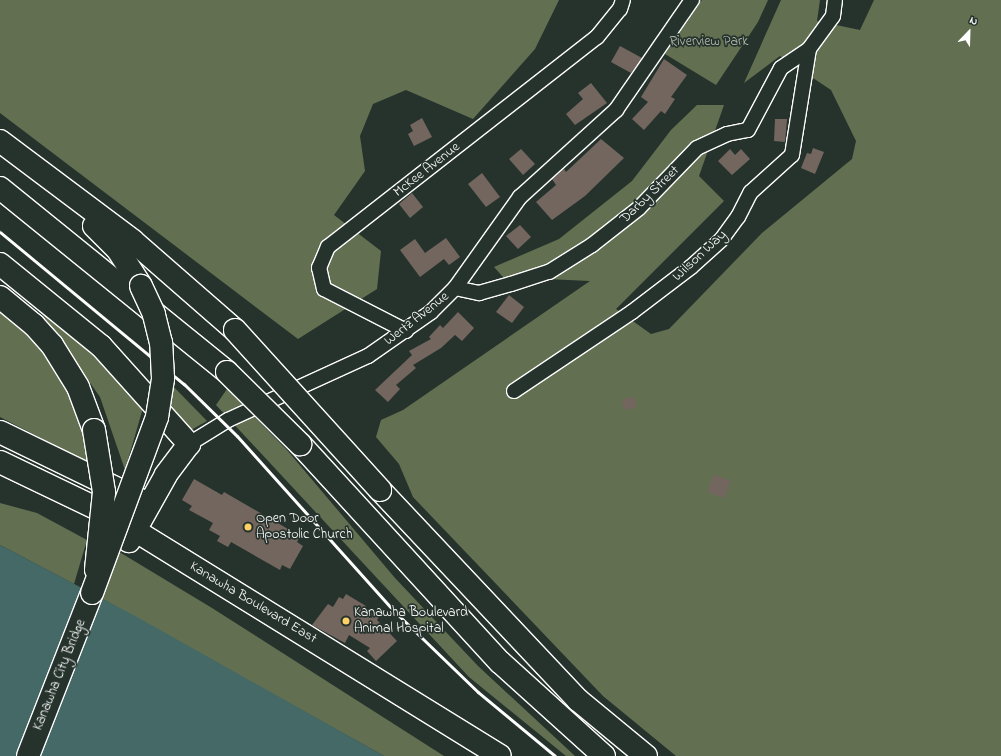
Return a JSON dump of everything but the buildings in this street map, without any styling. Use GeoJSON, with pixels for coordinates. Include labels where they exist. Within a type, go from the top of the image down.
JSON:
{"type":"FeatureCollection","features":[{"type":"Feature","properties":{"kind":"main road"},"geometry":{"type":"LineString","coordinates":[[0,141],[133,241],[235,330],[380,490],[578,700],[646,756]]}},
{"type":"Feature","properties":{"kind":"main road"},"geometry":{"type":"LineString","coordinates":[[27,161],[118,250],[141,286],[154,314],[161,343],[163,378],[157,417],[92,593]]}},
{"type":"Feature","properties":{"kind":"main road"},"geometry":{"type":"LineString","coordinates":[[0,188],[227,372],[300,444],[500,662],[604,756]]}},
{"type":"Feature","properties":{"kind":"main road"},"geometry":{"type":"LineString","coordinates":[[0,264],[100,346],[189,444]]}},
{"type":"Feature","properties":{"kind":"main road"},"geometry":{"type":"LineString","coordinates":[[0,297],[34,325],[52,345],[78,387],[94,430],[104,492],[92,593]]}},
{"type":"Feature","properties":{"kind":"main road"},"geometry":{"type":"LineString","coordinates":[[0,432],[149,504]]}},
{"type":"Feature","properties":{"kind":"main road","name":"Wertz Avenue"},"geometry":{"type":"LineString","coordinates":[[132,536],[149,504],[189,444]]}},
{"type":"Feature","properties":{"kind":"main road","name":"Kanawha Boulevard East"},"geometry":{"type":"LineString","coordinates":[[0,462],[110,515],[132,536],[473,756]]}},
{"type":"Feature","properties":{"kind":"main road","name":"Kanawha Boulevard East"},"geometry":{"type":"LineString","coordinates":[[0,478],[132,536],[500,756]]}},
{"type":"Feature","properties":{"kind":"main road","name":"Kanawha City Bridge"},"geometry":{"type":"LineString","coordinates":[[28,756],[92,593]]}},
{"type":"Feature","properties":{"kind":"street","name":"McKee Avenue"},"geometry":{"type":"LineString","coordinates":[[406,331],[324,289],[319,268],[328,247],[597,37],[620,9],[623,0]]}},
{"type":"Feature","properties":{"kind":"street","name":"Wertz Avenue"},"geometry":{"type":"LineString","coordinates":[[189,444],[228,420],[368,356],[406,331],[455,288],[520,197],[616,110],[692,0]]}},
{"type":"Feature","properties":{"kind":"street","name":"Wilson Way"},"geometry":{"type":"LineString","coordinates":[[514,391],[660,292],[721,240],[738,217],[750,192],[792,155],[809,49],[833,16],[835,0]]}},
{"type":"Feature","properties":{"kind":"street","name":"Darby Street"},"geometry":{"type":"LineString","coordinates":[[455,288],[479,293],[511,284],[549,272],[592,245],[640,208],[697,148],[727,134],[748,130],[781,68],[809,49]]}},
{"type":"Feature","properties":{"kind":"green space"},"geometry":{"type":"Polygon","coordinates":[[[0,0],[559,0],[535,49],[473,119],[406,90],[373,104],[360,136],[365,171],[334,215],[381,251],[377,289],[298,339],[0,113],[0,0]]]}},
{"type":"Feature","properties":{"kind":"green space","name":"Riverview Park"},"geometry":{"type":"Polygon","coordinates":[[[702,0],[768,0],[758,22],[716,85],[665,54],[702,0]]]}},
{"type":"Feature","properties":{"kind":"green space"},"geometry":{"type":"Polygon","coordinates":[[[781,0],[820,0],[817,21],[860,30],[874,0],[1001,0],[1001,756],[676,756],[603,696],[413,497],[399,464],[376,437],[381,420],[403,410],[590,281],[503,277],[494,267],[559,239],[632,181],[671,130],[697,105],[724,105],[699,176],[724,201],[616,309],[651,334],[669,329],[762,233],[852,159],[856,141],[831,90],[780,56],[744,83],[781,0]]]}},
{"type":"Feature","properties":{"kind":"green space"},"geometry":{"type":"Polygon","coordinates":[[[35,304],[114,373],[143,408],[125,470],[100,397],[35,304]]]}},
{"type":"Feature","properties":{"kind":"green space"},"geometry":{"type":"Polygon","coordinates":[[[0,305],[42,347],[67,386],[83,427],[91,464],[0,417],[0,305]]]}},
{"type":"Feature","properties":{"kind":"green space"},"geometry":{"type":"Polygon","coordinates":[[[169,382],[207,421],[191,430],[164,405],[169,382]]]}},
{"type":"Feature","properties":{"kind":"green space"},"geometry":{"type":"Polygon","coordinates":[[[227,389],[287,450],[395,578],[478,666],[575,756],[566,756],[469,677],[216,405],[227,389]]]}},
{"type":"Feature","properties":{"kind":"green space"},"geometry":{"type":"Polygon","coordinates":[[[0,503],[37,513],[87,540],[74,584],[0,545],[0,503]]]}},
{"type":"Feature","properties":{"kind":"green space"},"geometry":{"type":"Polygon","coordinates":[[[116,550],[212,608],[444,756],[384,756],[101,598],[116,550]]]}},
{"type":"Feature","properties":{"kind":"water"},"geometry":{"type":"Polygon","coordinates":[[[0,545],[137,617],[384,756],[0,756],[0,545]]]}},
{"type":"Feature","properties":{"kind":"railway"},"geometry":{"type":"LineString","coordinates":[[0,232],[184,384],[237,436],[394,611],[478,692],[555,756]]}},
{"type":"Feature","properties":{"kind":"place","name":"Open Door Apostolic Church"},"geometry":{"type":"Point","coordinates":[248,527]}},
{"type":"Feature","properties":{"kind":"place","name":"Kanawha Boulevard Animal Hospital"},"geometry":{"type":"Point","coordinates":[346,621]}}]}
